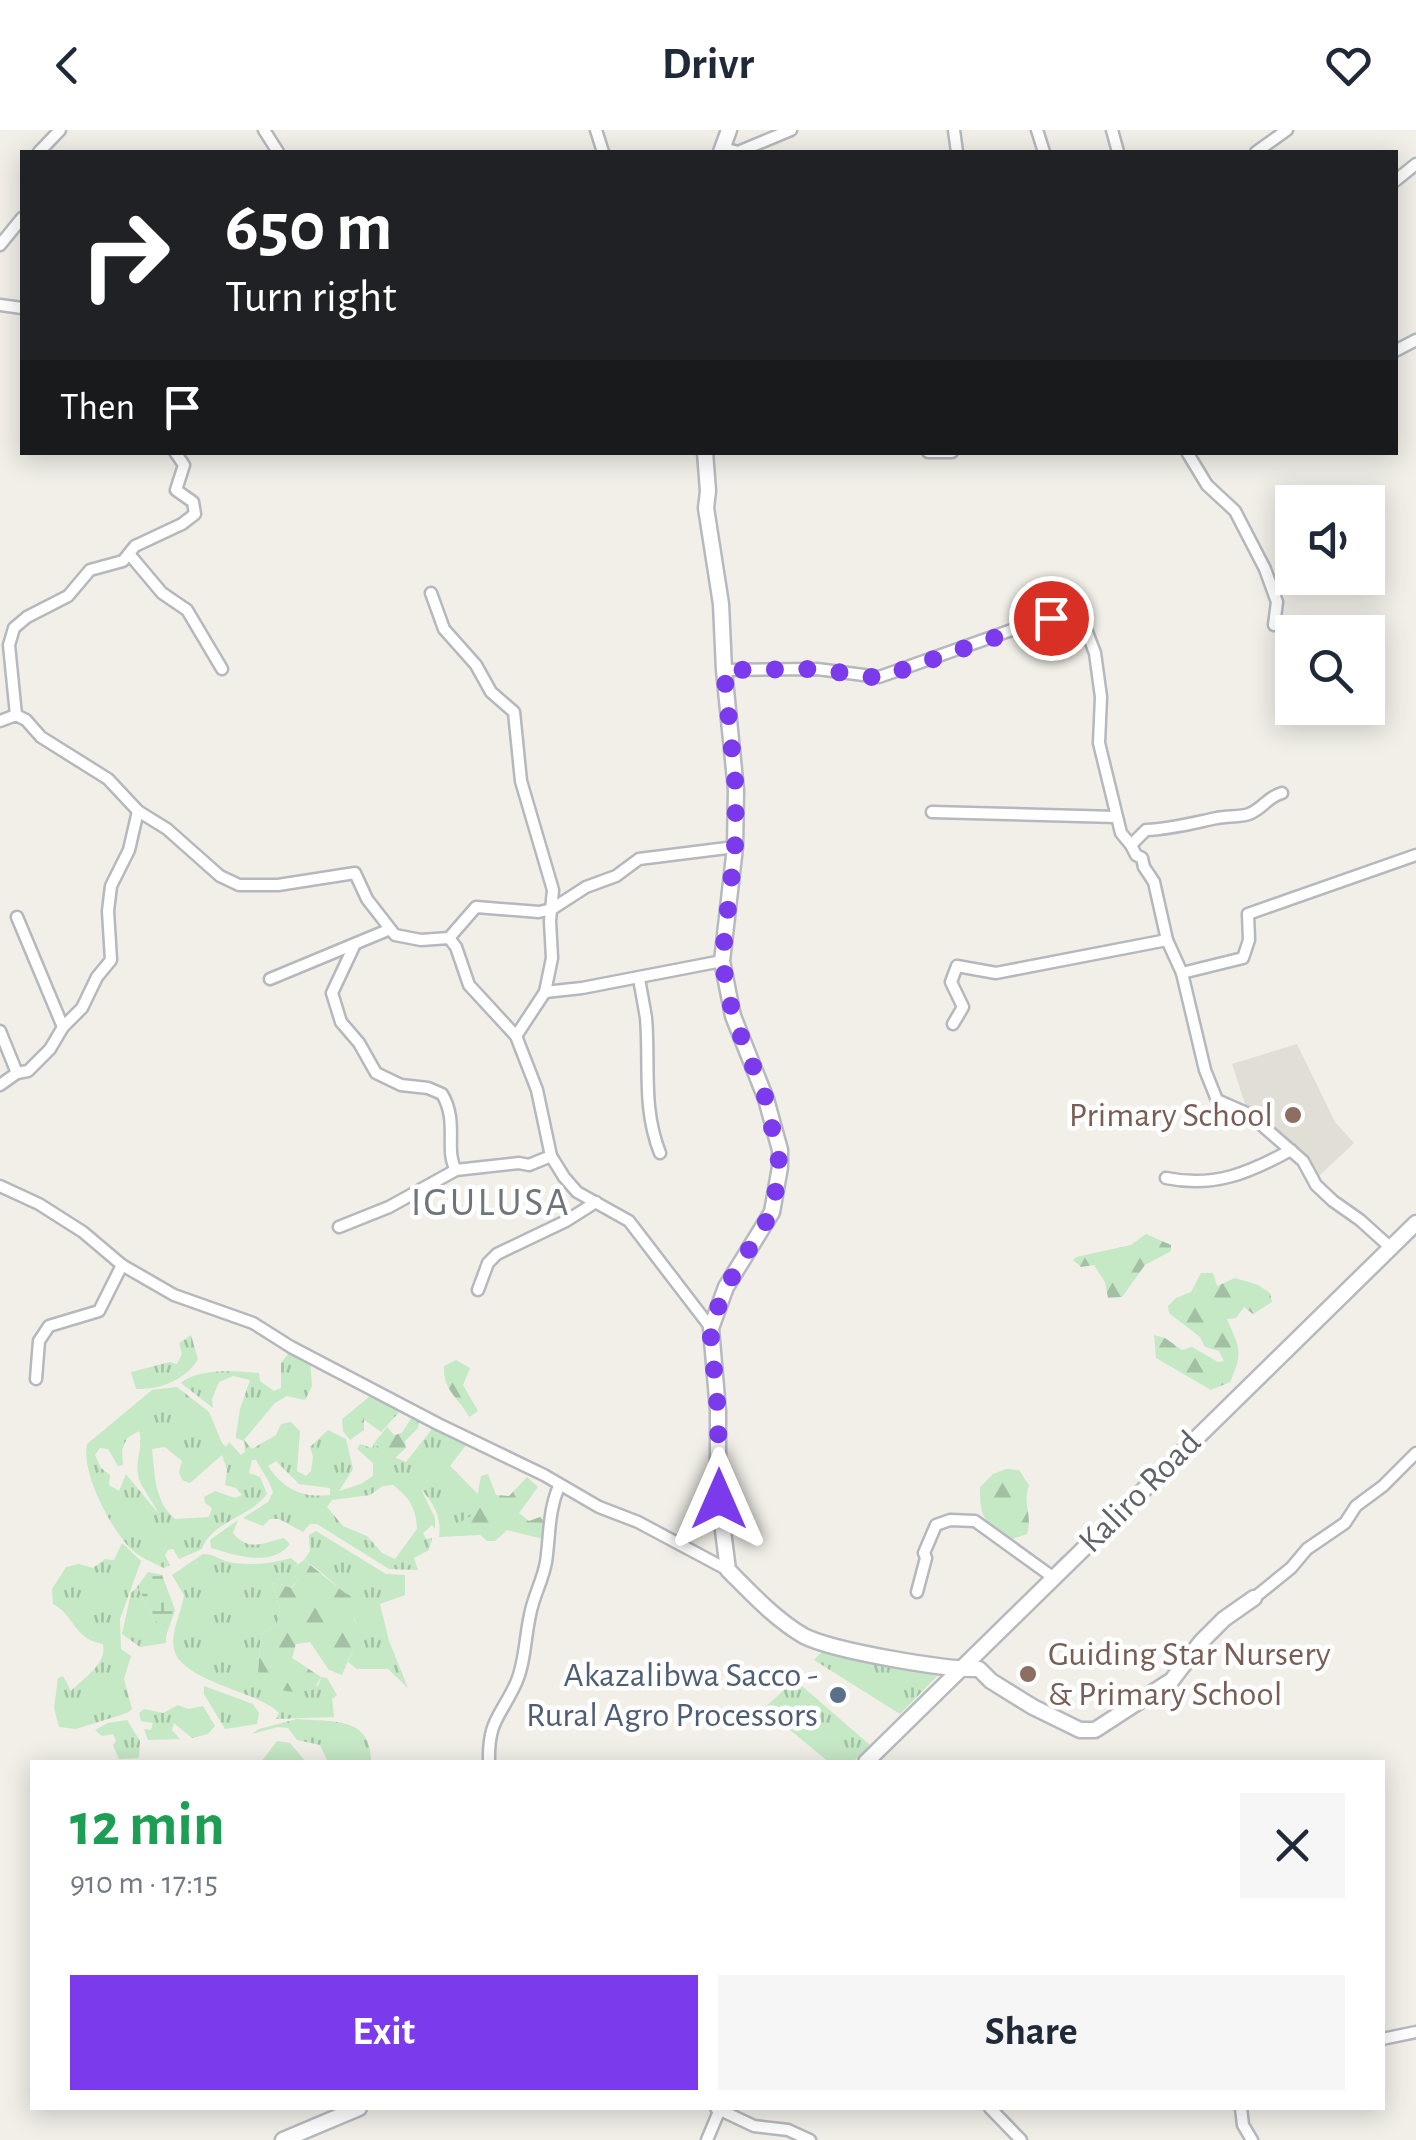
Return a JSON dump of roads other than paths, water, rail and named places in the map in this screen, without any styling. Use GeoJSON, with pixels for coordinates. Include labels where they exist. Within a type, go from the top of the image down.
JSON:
{"type":"FeatureCollection","features":[{"type":"Feature","properties":{"kind":"street"},"geometry":{"type":"LineString","coordinates":[[41,150],[60,130]]}},
{"type":"Feature","properties":{"kind":"street"},"geometry":{"type":"LineString","coordinates":[[722,150],[729,130]]}},
{"type":"Feature","properties":{"kind":"street"},"geometry":{"type":"LineString","coordinates":[[743,150],[791,130]]}},
{"type":"Feature","properties":{"kind":"street"},"geometry":{"type":"LineString","coordinates":[[1259,150],[1288,130]]}},
{"type":"Feature","properties":{"kind":"street"},"geometry":{"type":"LineString","coordinates":[[0,245],[20,220]]}},
{"type":"Feature","properties":{"kind":"street"},"geometry":{"type":"LineString","coordinates":[[16,715],[9,645],[14,628],[68,596],[90,570],[123,561],[135,546],[196,514],[193,502],[176,490],[184,466],[177,455]]}},
{"type":"Feature","properties":{"kind":"street"},"geometry":{"type":"LineString","coordinates":[[704,455],[706,508],[721,604],[736,790],[735,847],[722,961],[733,1016],[766,1099],[780,1166],[772,1212],[726,1287],[710,1328],[718,1411],[718,1492],[728,1570]]}},
{"type":"Feature","properties":{"kind":"street"},"geometry":{"type":"LineString","coordinates":[[1189,455],[1207,485],[1235,511],[1265,569],[1277,602],[1274,625]]}},
{"type":"Feature","properties":{"kind":"street"},"geometry":{"type":"LineString","coordinates":[[130,555],[162,593],[187,610],[222,668]]}},
{"type":"Feature","properties":{"kind":"street"},"geometry":{"type":"LineString","coordinates":[[431,593],[444,629],[476,665],[491,692],[514,712],[521,781],[553,890],[552,958],[545,992],[516,1036]]}},
{"type":"Feature","properties":{"kind":"street"},"geometry":{"type":"LineString","coordinates":[[724,670],[816,669],[879,678],[1023,626],[1080,611],[1095,653],[1101,697],[1099,743],[1116,817],[1121,833],[1142,858],[1154,882],[1167,940],[1182,973],[1205,1070],[1217,1100],[1249,1114],[1304,1161],[1316,1186],[1391,1248]]}},
{"type":"Feature","properties":{"kind":"street"},"geometry":{"type":"LineString","coordinates":[[0,721],[16,715],[26,720],[40,737],[108,779],[138,810],[167,829],[220,876],[239,886],[302,883],[355,873],[366,898],[388,930],[403,938],[449,938],[456,946],[469,985],[516,1036],[537,1090],[551,1156],[577,1192],[629,1221],[644,1236],[710,1328]]}},
{"type":"Feature","properties":{"kind":"street"},"geometry":{"type":"LineString","coordinates":[[1131,846],[1146,830],[1178,828],[1224,816],[1246,816],[1259,809],[1269,796],[1282,793]]}},
{"type":"Feature","properties":{"kind":"street"},"geometry":{"type":"LineString","coordinates":[[0,1085],[28,1071],[50,1049],[63,1026],[82,1008],[97,977],[111,960],[108,911],[112,886],[126,860],[138,810]]}},
{"type":"Feature","properties":{"kind":"street"},"geometry":{"type":"LineString","coordinates":[[932,812],[1116,817]]}},
{"type":"Feature","properties":{"kind":"street"},"geometry":{"type":"LineString","coordinates":[[449,938],[476,907],[539,912],[552,909],[586,887],[616,876],[630,863],[654,855],[735,847]]}},
{"type":"Feature","properties":{"kind":"street"},"geometry":{"type":"LineString","coordinates":[[1182,973],[1243,958],[1249,940],[1248,914],[1416,855]]}},
{"type":"Feature","properties":{"kind":"street"},"geometry":{"type":"LineString","coordinates":[[18,917],[63,1026]]}},
{"type":"Feature","properties":{"kind":"street"},"geometry":{"type":"LineString","coordinates":[[270,979],[388,930]]}},
{"type":"Feature","properties":{"kind":"street"},"geometry":{"type":"LineString","coordinates":[[953,1024],[963,1007],[951,982],[957,966],[996,973],[1167,940]]}},
{"type":"Feature","properties":{"kind":"street"},"geometry":{"type":"LineString","coordinates":[[355,944],[332,993],[341,1022],[376,1073],[400,1085],[442,1094],[453,1123],[452,1164],[456,1170]]}},
{"type":"Feature","properties":{"kind":"street"},"geometry":{"type":"LineString","coordinates":[[545,992],[722,961]]}},
{"type":"Feature","properties":{"kind":"street"},"geometry":{"type":"LineString","coordinates":[[638,978],[646,1018],[645,1074],[652,1134],[660,1154]]}},
{"type":"Feature","properties":{"kind":"street"},"geometry":{"type":"LineString","coordinates":[[0,1031],[18,1073]]}},
{"type":"Feature","properties":{"kind":"street"},"geometry":{"type":"LineString","coordinates":[[1166,1178],[1195,1184],[1233,1176],[1256,1169],[1291,1150]]}},
{"type":"Feature","properties":{"kind":"street"},"geometry":{"type":"LineString","coordinates":[[340,1226],[389,1207],[456,1170],[529,1165],[551,1156]]}},
{"type":"Feature","properties":{"kind":"street"},"geometry":{"type":"LineString","coordinates":[[0,1186],[39,1204],[174,1296],[253,1323],[291,1348],[728,1570],[803,1635],[864,1652],[979,1669],[991,1681],[1080,1730],[1096,1730],[1172,1680],[1224,1619],[1291,1568],[1308,1549],[1346,1523],[1356,1506],[1384,1486],[1416,1453]]}},
{"type":"Feature","properties":{"kind":"street"},"geometry":{"type":"LineString","coordinates":[[478,1290],[488,1264],[498,1254],[596,1202]]}},
{"type":"Feature","properties":{"kind":"street","name":"Kaliro Road"},"geometry":{"type":"LineString","coordinates":[[868,1760],[1416,1223]]}},
{"type":"Feature","properties":{"kind":"street"},"geometry":{"type":"LineString","coordinates":[[36,1379],[40,1341],[49,1326],[100,1311],[122,1264]]}},
{"type":"Feature","properties":{"kind":"street"},"geometry":{"type":"LineString","coordinates":[[489,1760],[488,1738],[494,1719],[516,1684],[531,1610],[546,1562],[550,1506],[559,1486]]}},
{"type":"Feature","properties":{"kind":"street"},"geometry":{"type":"LineString","coordinates":[[917,1592],[930,1535],[936,1525],[950,1520],[975,1521],[1054,1578]]}},
{"type":"Feature","properties":{"kind":"street"},"geometry":{"type":"LineString","coordinates":[[1385,2038],[1416,2032]]}},
{"type":"Feature","properties":{"kind":"street"},"geometry":{"type":"LineString","coordinates":[[283,2140],[354,2110]]}},
{"type":"Feature","properties":{"kind":"street"},"geometry":{"type":"LineString","coordinates":[[707,2140],[717,2110]]}},
{"type":"Feature","properties":{"kind":"street"},"geometry":{"type":"LineString","coordinates":[[722,2110],[754,2126],[788,2130],[810,2140]]}},
{"type":"Feature","properties":{"kind":"street"},"geometry":{"type":"LineString","coordinates":[[992,2110],[1021,2140]]}},
{"type":"Feature","properties":{"kind":"street"},"geometry":{"type":"LineString","coordinates":[[1241,2110],[1243,2125],[1252,2140]]}},
{"type":"Feature","properties":{"kind":"waterway"},"geometry":{"type":"LineString","coordinates":[[1053,1567],[1063,1557]]}},
{"type":"Feature","properties":{"kind":"waterway"},"geometry":{"type":"LineString","coordinates":[[1033,1589],[1044,1576]]}},
{"type":"Feature","properties":{"kind":"waterway"},"geometry":{"type":"LineString","coordinates":[[1006,1614],[1023,1598]]}},
{"type":"Feature","properties":{"kind":"place","name":"Primary School"},"geometry":{"type":"Point","coordinates":[1293,1115]}},
{"type":"Feature","properties":{"kind":"place","name":"Guiding Star Nursery & Primary School"},"geometry":{"type":"Point","coordinates":[1028,1674]}},
{"type":"Feature","properties":{"kind":"place","name":"Akazalibwa Sacco - Rural Agro Processors"},"geometry":{"type":"Point","coordinates":[838,1695]}},
{"type":"Feature","properties":{"kind":"district","name":"IGULUSA"},"geometry":{"type":"Point","coordinates":[491,1203]}}]}
